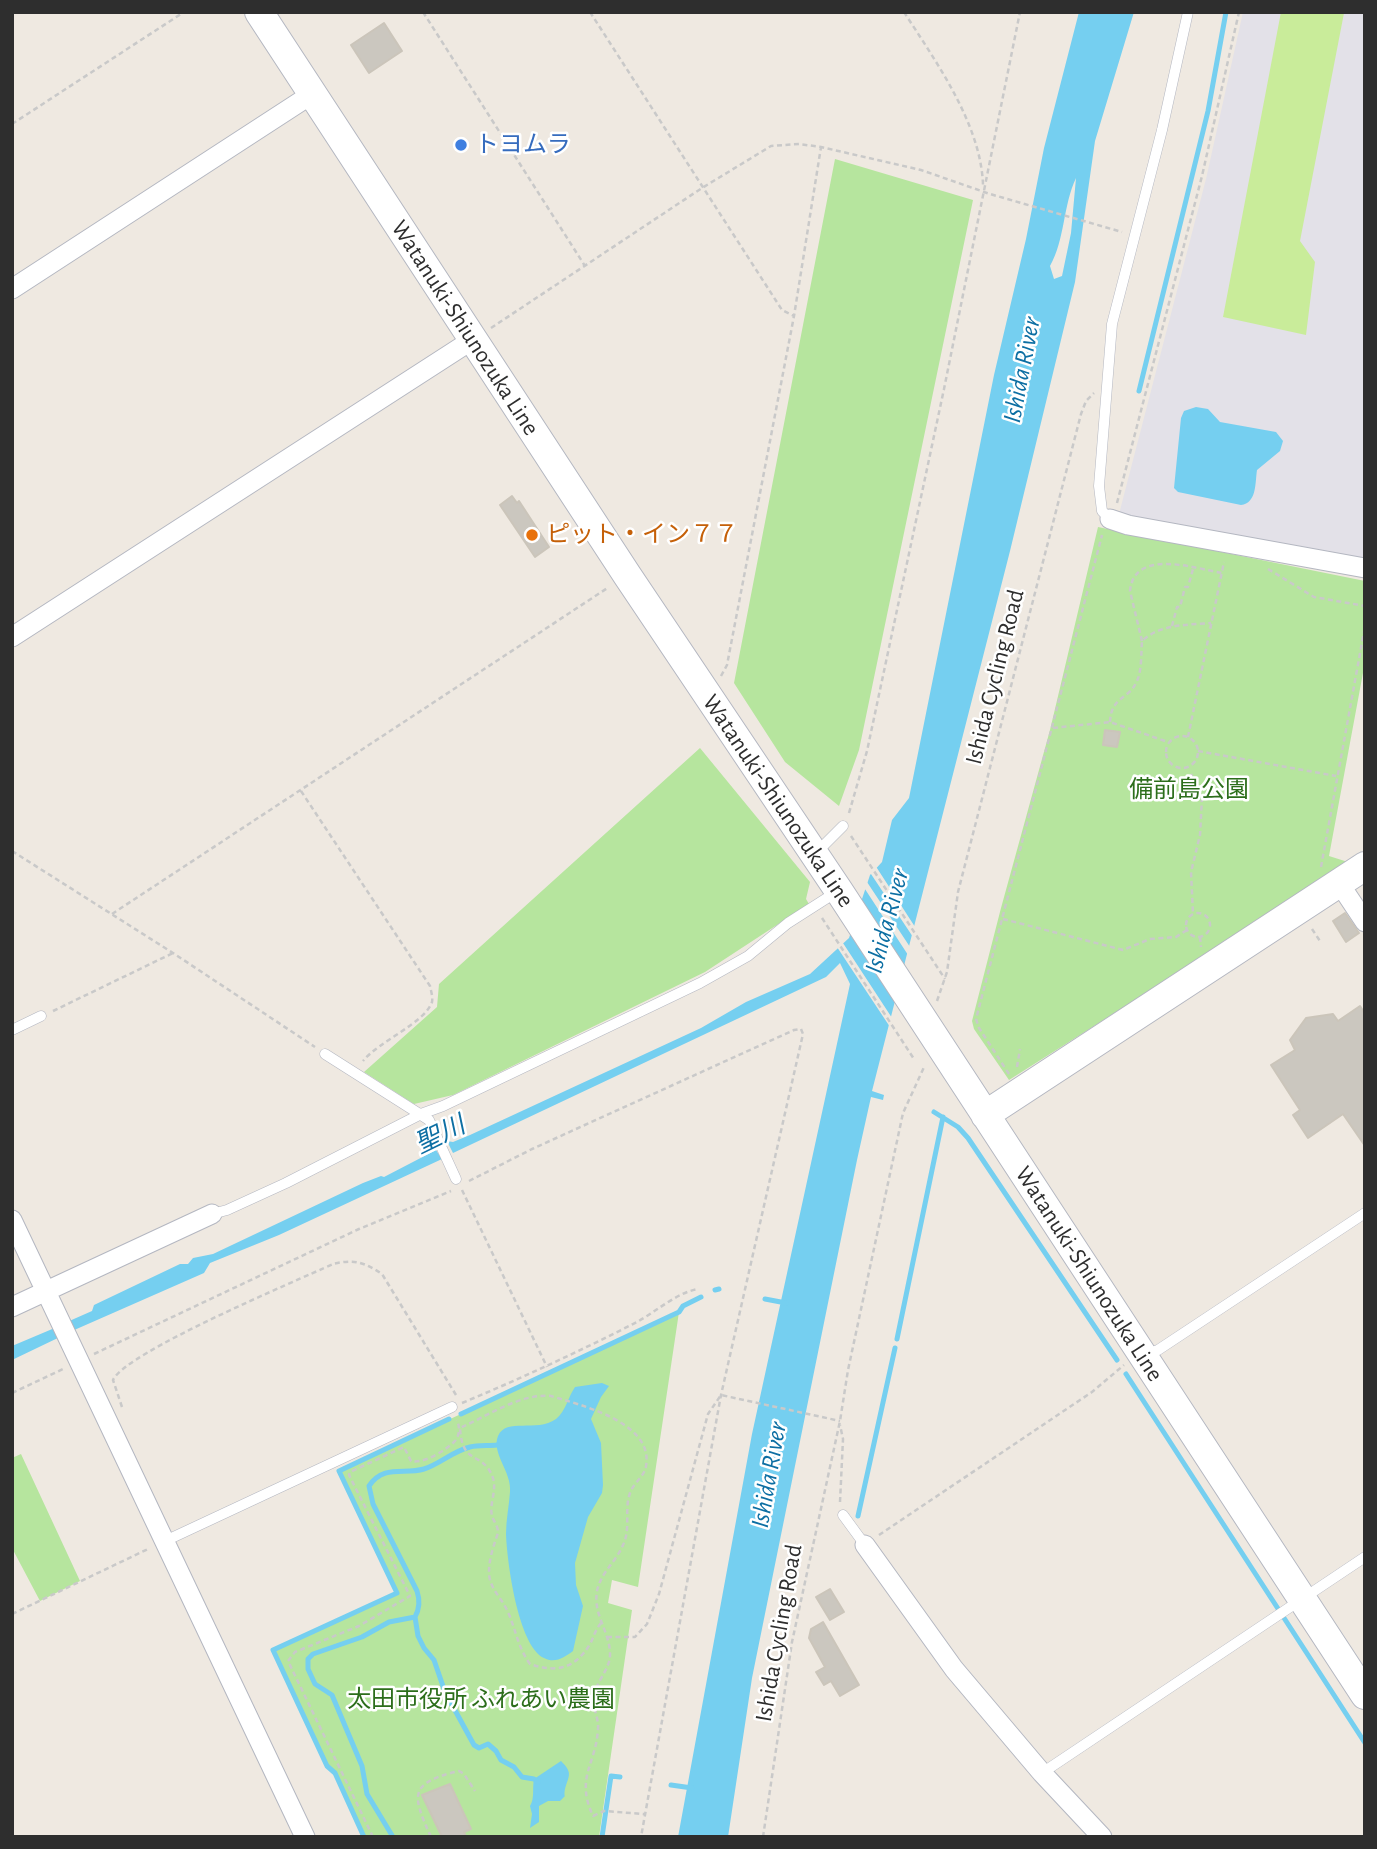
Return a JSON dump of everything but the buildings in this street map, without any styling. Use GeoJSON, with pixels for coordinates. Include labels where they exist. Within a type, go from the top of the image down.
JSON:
{"type":"FeatureCollection","features":[{"type":"Feature","properties":{"kind":"main road","name":"Watanuki-Shiunozuka Line"},"geometry":{"type":"LineString","coordinates":[[259,12],[312,94],[484,333],[627,575],[841,895],[926,1011],[985,1115],[1365,1695]]}},
{"type":"Feature","properties":{"kind":"main road"},"geometry":{"type":"LineString","coordinates":[[985,1115],[1330,875],[1365,866]]}},
{"type":"Feature","properties":{"kind":"street"},"geometry":{"type":"LineString","coordinates":[[12,289],[312,94]]}},
{"type":"Feature","properties":{"kind":"street"},"geometry":{"type":"LineString","coordinates":[[12,637],[484,333]]}},
{"type":"Feature","properties":{"kind":"street"},"geometry":{"type":"LineString","coordinates":[[1109,519],[1128,525],[1365,568]]}},
{"type":"Feature","properties":{"kind":"street"},"geometry":{"type":"LineString","coordinates":[[1330,875],[1365,922]]}},
{"type":"Feature","properties":{"kind":"street"},"geometry":{"type":"LineString","coordinates":[[12,1307],[48,1296],[212,1214]]}},
{"type":"Feature","properties":{"kind":"street"},"geometry":{"type":"LineString","coordinates":[[12,1220],[304,1837]]}},
{"type":"Feature","properties":{"kind":"street"},"geometry":{"type":"LineString","coordinates":[[865,1545],[954,1669],[1042,1773],[1101,1837]]}},
{"type":"Feature","properties":{"kind":"lane"},"geometry":{"type":"LineString","coordinates":[[1109,519],[1102,511],[1099,486],[1112,324],[1162,130],[1188,12]]}},
{"type":"Feature","properties":{"kind":"lane"},"geometry":{"type":"LineString","coordinates":[[814,854],[846,830]]}},
{"type":"Feature","properties":{"kind":"lane"},"geometry":{"type":"LineString","coordinates":[[212,1214],[227,1210],[286,1183],[700,983],[748,956],[788,923],[841,895]]}},
{"type":"Feature","properties":{"kind":"lane"},"geometry":{"type":"LineString","coordinates":[[12,1030],[41,1016]]}},
{"type":"Feature","properties":{"kind":"lane"},"geometry":{"type":"LineString","coordinates":[[325,1054],[425,1117],[458,1183]]}},
{"type":"Feature","properties":{"kind":"lane"},"geometry":{"type":"LineString","coordinates":[[1143,1356],[1158,1350],[1365,1213]]}},
{"type":"Feature","properties":{"kind":"lane"},"geometry":{"type":"LineString","coordinates":[[165,1541],[452,1407]]}},
{"type":"Feature","properties":{"kind":"lane"},"geometry":{"type":"LineString","coordinates":[[843,1515],[865,1545]]}},
{"type":"Feature","properties":{"kind":"lane"},"geometry":{"type":"LineString","coordinates":[[1042,1773],[1365,1557]]}},
{"type":"Feature","properties":{"kind":"path"},"geometry":{"type":"LineString","coordinates":[[12,124],[184,12]]}},
{"type":"Feature","properties":{"kind":"path"},"geometry":{"type":"LineString","coordinates":[[424,12],[585,266]]}},
{"type":"Feature","properties":{"kind":"path"},"geometry":{"type":"LineString","coordinates":[[590,12],[782,310],[794,316]]}},
{"type":"Feature","properties":{"kind":"path"},"geometry":{"type":"LineString","coordinates":[[904,12],[969,125],[983,166],[984,192]]}},
{"type":"Feature","properties":{"kind":"path"},"geometry":{"type":"LineString","coordinates":[[945,979],[846,830],[867,751],[1020,12]]}},
{"type":"Feature","properties":{"kind":"path"},"geometry":{"type":"LineString","coordinates":[[1020,1049],[1017,1070],[1009,1075],[977,1023],[1053,728],[1202,176],[1239,12]]}},
{"type":"Feature","properties":{"kind":"path"},"geometry":{"type":"LineString","coordinates":[[484,333],[702,188],[771,146],[799,144],[821,147],[921,170],[990,194],[1118,231]]}},
{"type":"Feature","properties":{"kind":"path"},"geometry":{"type":"LineString","coordinates":[[704,691],[718,681],[727,665],[794,316],[821,147]]}},
{"type":"Feature","properties":{"kind":"path","name":"Ishida Cycling Road"},"geometry":{"type":"LineString","coordinates":[[926,1011],[945,979],[958,892],[1074,441],[1086,401],[1097,390]]}},
{"type":"Feature","properties":{"kind":"path"},"geometry":{"type":"LineString","coordinates":[[1188,737],[1225,558]]}},
{"type":"Feature","properties":{"kind":"path"},"geometry":{"type":"LineString","coordinates":[[1110,722],[1114,705],[1138,680],[1142,641],[1130,591],[1135,575],[1143,567],[1158,564],[1222,573]]}},
{"type":"Feature","properties":{"kind":"path"},"geometry":{"type":"LineString","coordinates":[[1263,566],[1314,597],[1365,606]]}},
{"type":"Feature","properties":{"kind":"path"},"geometry":{"type":"LineString","coordinates":[[1172,626],[1193,568]]}},
{"type":"Feature","properties":{"kind":"path"},"geometry":{"type":"LineString","coordinates":[[112,914],[627,575]]}},
{"type":"Feature","properties":{"kind":"path"},"geometry":{"type":"LineString","coordinates":[[1142,641],[1151,633],[1172,626],[1211,623]]}},
{"type":"Feature","properties":{"kind":"path"},"geometry":{"type":"LineString","coordinates":[[1330,875],[1336,776],[1365,626]]}},
{"type":"Feature","properties":{"kind":"path"},"geometry":{"type":"LineString","coordinates":[[1053,728],[1110,722],[1168,742],[1178,736],[1188,737],[1196,744],[1198,751],[1193,764],[1177,768],[1166,756],[1168,742]]}},
{"type":"Feature","properties":{"kind":"path"},"geometry":{"type":"LineString","coordinates":[[1198,751],[1336,776]]}},
{"type":"Feature","properties":{"kind":"path"},"geometry":{"type":"LineString","coordinates":[[1191,774],[1202,797],[1200,835],[1191,872],[1194,914]]}},
{"type":"Feature","properties":{"kind":"path"},"geometry":{"type":"LineString","coordinates":[[301,790],[430,986],[433,1000],[425,1014],[375,1048],[356,1072]]}},
{"type":"Feature","properties":{"kind":"path"},"geometry":{"type":"LineString","coordinates":[[12,851],[325,1054]]}},
{"type":"Feature","properties":{"kind":"path"},"geometry":{"type":"LineString","coordinates":[[1194,914],[1205,915],[1209,922],[1209,930],[1200,937],[1192,936],[1187,930],[1187,919],[1194,914]]}},
{"type":"Feature","properties":{"kind":"path"},"geometry":{"type":"LineString","coordinates":[[820,915],[914,1059]]}},
{"type":"Feature","properties":{"kind":"path"},"geometry":{"type":"LineString","coordinates":[[1003,919],[1123,950],[1150,939],[1176,937],[1187,930]]}},
{"type":"Feature","properties":{"kind":"path"},"geometry":{"type":"LineString","coordinates":[[1200,937],[1202,952]]}},
{"type":"Feature","properties":{"kind":"path"},"geometry":{"type":"LineString","coordinates":[[41,1016],[164,960],[173,953]]}},
{"type":"Feature","properties":{"kind":"path"},"geometry":{"type":"LineString","coordinates":[[12,1394],[79,1359],[458,1183],[801,1029],[803,1044],[721,1395],[640,1837]]}},
{"type":"Feature","properties":{"kind":"path"},"geometry":{"type":"LineString","coordinates":[[843,1515],[840,1503],[843,1438],[840,1421],[848,1370],[903,1113],[923,1068]]}},
{"type":"Feature","properties":{"kind":"path"},"geometry":{"type":"LineString","coordinates":[[458,1183],[547,1367]]}},
{"type":"Feature","properties":{"kind":"path"},"geometry":{"type":"LineString","coordinates":[[126,1416],[113,1380],[124,1367],[166,1342],[333,1264],[364,1262],[382,1274],[461,1404],[547,1367],[640,1320],[681,1295],[698,1289]]}},
{"type":"Feature","properties":{"kind":"path"},"geometry":{"type":"LineString","coordinates":[[865,1545],[1092,1392],[1118,1370]]}},
{"type":"Feature","properties":{"kind":"path"},"geometry":{"type":"LineString","coordinates":[[373,1837],[288,1661],[295,1651],[352,1629],[410,1596],[349,1475],[350,1472],[404,1447],[411,1461],[416,1463],[427,1459],[456,1441],[460,1428],[539,1395],[562,1399],[622,1422],[635,1434],[647,1461],[646,1469],[630,1492],[622,1548],[604,1572],[597,1592],[597,1613],[611,1654],[593,1698],[599,1722],[596,1749],[584,1782],[593,1816],[605,1811],[644,1814]]}},
{"type":"Feature","properties":{"kind":"path"},"geometry":{"type":"LineString","coordinates":[[721,1395],[840,1421]]}},
{"type":"Feature","properties":{"kind":"path"},"geometry":{"type":"LineString","coordinates":[[607,1637],[635,1637],[647,1625],[659,1594],[708,1414],[721,1395]]}},
{"type":"Feature","properties":{"kind":"path"},"geometry":{"type":"LineString","coordinates":[[452,1407],[460,1428],[461,1446],[492,1476],[495,1486],[492,1512],[498,1528],[489,1571],[490,1581],[508,1611],[517,1642],[530,1664],[549,1671],[565,1666],[581,1654],[601,1623]]}},
{"type":"Feature","properties":{"kind":"path","name":"Ishida Cycling Road"},"geometry":{"type":"LineString","coordinates":[[763,1837],[792,1642],[840,1421]]}},
{"type":"Feature","properties":{"kind":"path"},"geometry":{"type":"LineString","coordinates":[[12,1614],[165,1541]]}},
{"type":"Feature","properties":{"kind":"path"},"geometry":{"type":"LineString","coordinates":[[431,1837],[416,1803],[416,1796],[422,1786],[459,1771],[475,1791]]}},
{"type":"Feature","properties":{"kind":"shaded area"},"geometry":{"type":"Polygon","coordinates":[[[1243,12],[1365,12],[1365,559],[1119,514],[1206,179],[1243,12]]]}},
{"type":"Feature","properties":{"kind":"green space"},"geometry":{"type":"Polygon","coordinates":[[[1281,12],[1344,13],[1300,241],[1315,262],[1306,335],[1223,317],[1281,12]]]}},
{"type":"Feature","properties":{"kind":"green space"},"geometry":{"type":"Polygon","coordinates":[[[835,159],[973,200],[859,750],[839,806],[785,762],[734,683],[835,159]]]}},
{"type":"Feature","properties":{"kind":"green space","name":"備前島公園"},"geometry":{"type":"Polygon","coordinates":[[[1098,527],[1365,581],[1365,662],[1329,856],[1351,863],[1009,1080],[974,1029],[972,1021],[1050,730],[1098,527]]]}},
{"type":"Feature","properties":{"kind":"green space"},"geometry":{"type":"Polygon","coordinates":[[[700,748],[810,882],[806,899],[809,904],[705,972],[453,1095],[414,1104],[364,1072],[437,1007],[439,984],[700,748]]]}},
{"type":"Feature","properties":{"kind":"green space","name":"太田市役所 ふれあい農園"},"geometry":{"type":"Polygon","coordinates":[[[679,1312],[638,1587],[612,1580],[608,1603],[632,1610],[599,1837],[364,1837],[335,1773],[327,1766],[273,1650],[397,1593],[339,1471],[679,1312]]]}},
{"type":"Feature","properties":{"kind":"green space"},"geometry":{"type":"Polygon","coordinates":[[[21,1454],[80,1581],[40,1601],[12,1548],[12,1458],[21,1454]]]}},
{"type":"Feature","properties":{"kind":"water","name":"Ishida River"},"geometry":{"type":"Polygon","coordinates":[[[1079,12],[1134,12],[1095,141],[1075,282],[1010,551],[872,1091],[884,1095],[883,1100],[871,1097],[857,1160],[752,1678],[728,1837],[678,1837],[752,1434],[850,984],[840,963],[826,977],[453,1153],[447,1141],[453,1142],[470,1135],[701,1028],[746,1002],[810,974],[849,938],[870,875],[882,862],[892,820],[909,798],[994,375],[1044,148],[1079,12]],[[1076,178],[1059,245],[1050,266],[1054,279],[1062,276],[1071,233],[1076,178]]]}},
{"type":"Feature","properties":{"kind":"water"},"geometry":{"type":"Polygon","coordinates":[[[1196,407],[1208,409],[1220,422],[1276,432],[1283,441],[1280,451],[1257,470],[1250,501],[1241,505],[1178,492],[1174,488],[1181,418],[1184,411],[1196,407]]]}},
{"type":"Feature","properties":{"kind":"water"},"geometry":{"type":"Polygon","coordinates":[[[436,1150],[442,1159],[279,1235],[210,1263],[204,1273],[72,1331],[67,1322],[92,1311],[94,1305],[180,1264],[188,1264],[193,1258],[213,1254],[363,1183],[384,1177],[436,1150]]]}},
{"type":"Feature","properties":{"kind":"water"},"geometry":{"type":"Polygon","coordinates":[[[57,1327],[62,1336],[12,1360],[12,1346],[57,1327]]]}},
{"type":"Feature","properties":{"kind":"water"},"geometry":{"type":"Polygon","coordinates":[[[602,1383],[609,1386],[591,1419],[601,1443],[602,1493],[588,1517],[575,1563],[576,1585],[583,1606],[573,1651],[560,1659],[548,1660],[535,1650],[527,1637],[516,1602],[506,1534],[510,1485],[497,1449],[498,1436],[508,1427],[540,1425],[556,1419],[575,1387],[602,1383]]]}},
{"type":"Feature","properties":{"kind":"water"},"geometry":{"type":"Polygon","coordinates":[[[561,1761],[569,1774],[565,1797],[560,1801],[548,1801],[539,1806],[539,1822],[530,1828],[534,1779],[561,1761]]]}},
{"type":"Feature","properties":{"kind":"pier"},"geometry":{"type":"Polygon","coordinates":[[[875,865],[917,930],[915,940],[869,871],[875,865]]]}},
{"type":"Feature","properties":{"kind":"pier"},"geometry":{"type":"Polygon","coordinates":[[[865,879],[912,950],[910,958],[863,886],[865,879]]]}},
{"type":"Feature","properties":{"kind":"pier"},"geometry":{"type":"Polygon","coordinates":[[[841,940],[894,1021],[892,1030],[835,944],[841,940]]]}},
{"type":"Feature","properties":{"kind":"waterway"},"geometry":{"type":"LineString","coordinates":[[1139,391],[1208,111],[1226,12]]}},
{"type":"Feature","properties":{"kind":"waterway"},"geometry":{"type":"LineString","coordinates":[[934,1112],[958,1127],[968,1138],[1117,1360]]}},
{"type":"Feature","properties":{"kind":"waterway"},"geometry":{"type":"LineString","coordinates":[[897,1339],[943,1117]]}},
{"type":"Feature","properties":{"kind":"waterway"},"geometry":{"type":"LineString","coordinates":[[715,1290],[719,1289]]}},
{"type":"Feature","properties":{"kind":"waterway"},"geometry":{"type":"LineString","coordinates":[[461,1414],[679,1312],[683,1306],[701,1297]]}},
{"type":"Feature","properties":{"kind":"waterway"},"geometry":{"type":"LineString","coordinates":[[765,1299],[786,1303]]}},
{"type":"Feature","properties":{"kind":"waterway"},"geometry":{"type":"LineString","coordinates":[[858,1516],[895,1348]]}},
{"type":"Feature","properties":{"kind":"waterway"},"geometry":{"type":"LineString","coordinates":[[1126,1374],[1365,1743]]}},
{"type":"Feature","properties":{"kind":"waterway"},"geometry":{"type":"LineString","coordinates":[[364,1837],[335,1773],[327,1766],[273,1650],[397,1593],[339,1471],[449,1419]]}},
{"type":"Feature","properties":{"kind":"waterway"},"geometry":{"type":"LineString","coordinates":[[393,1837],[367,1794],[362,1766],[332,1695],[315,1684],[308,1669],[308,1659],[313,1654],[362,1637],[389,1622],[415,1617],[417,1614],[417,1591],[373,1504],[369,1486],[375,1479],[388,1473],[424,1469],[470,1447],[497,1445]]}},
{"type":"Feature","properties":{"kind":"waterway"},"geometry":{"type":"LineString","coordinates":[[415,1617],[418,1636],[434,1660],[445,1692],[474,1745],[479,1748],[488,1744],[501,1760],[514,1767],[522,1777],[538,1782]]}},
{"type":"Feature","properties":{"kind":"waterway"},"geometry":{"type":"LineString","coordinates":[[602,1837],[611,1776],[620,1777]]}},
{"type":"Feature","properties":{"kind":"waterway"},"geometry":{"type":"LineString","coordinates":[[671,1785],[692,1788]]}},
{"type":"Feature","properties":{"kind":"place","name":"トヨムラ"},"geometry":{"type":"Point","coordinates":[461,145]}},
{"type":"Feature","properties":{"kind":"place","name":"ピット・イン７７"},"geometry":{"type":"Point","coordinates":[532,535]}},
{"type":"Feature","properties":{"kind":"water label","name":"聖川"},"geometry":{"type":"Point","coordinates":[440,1135]}}]}
